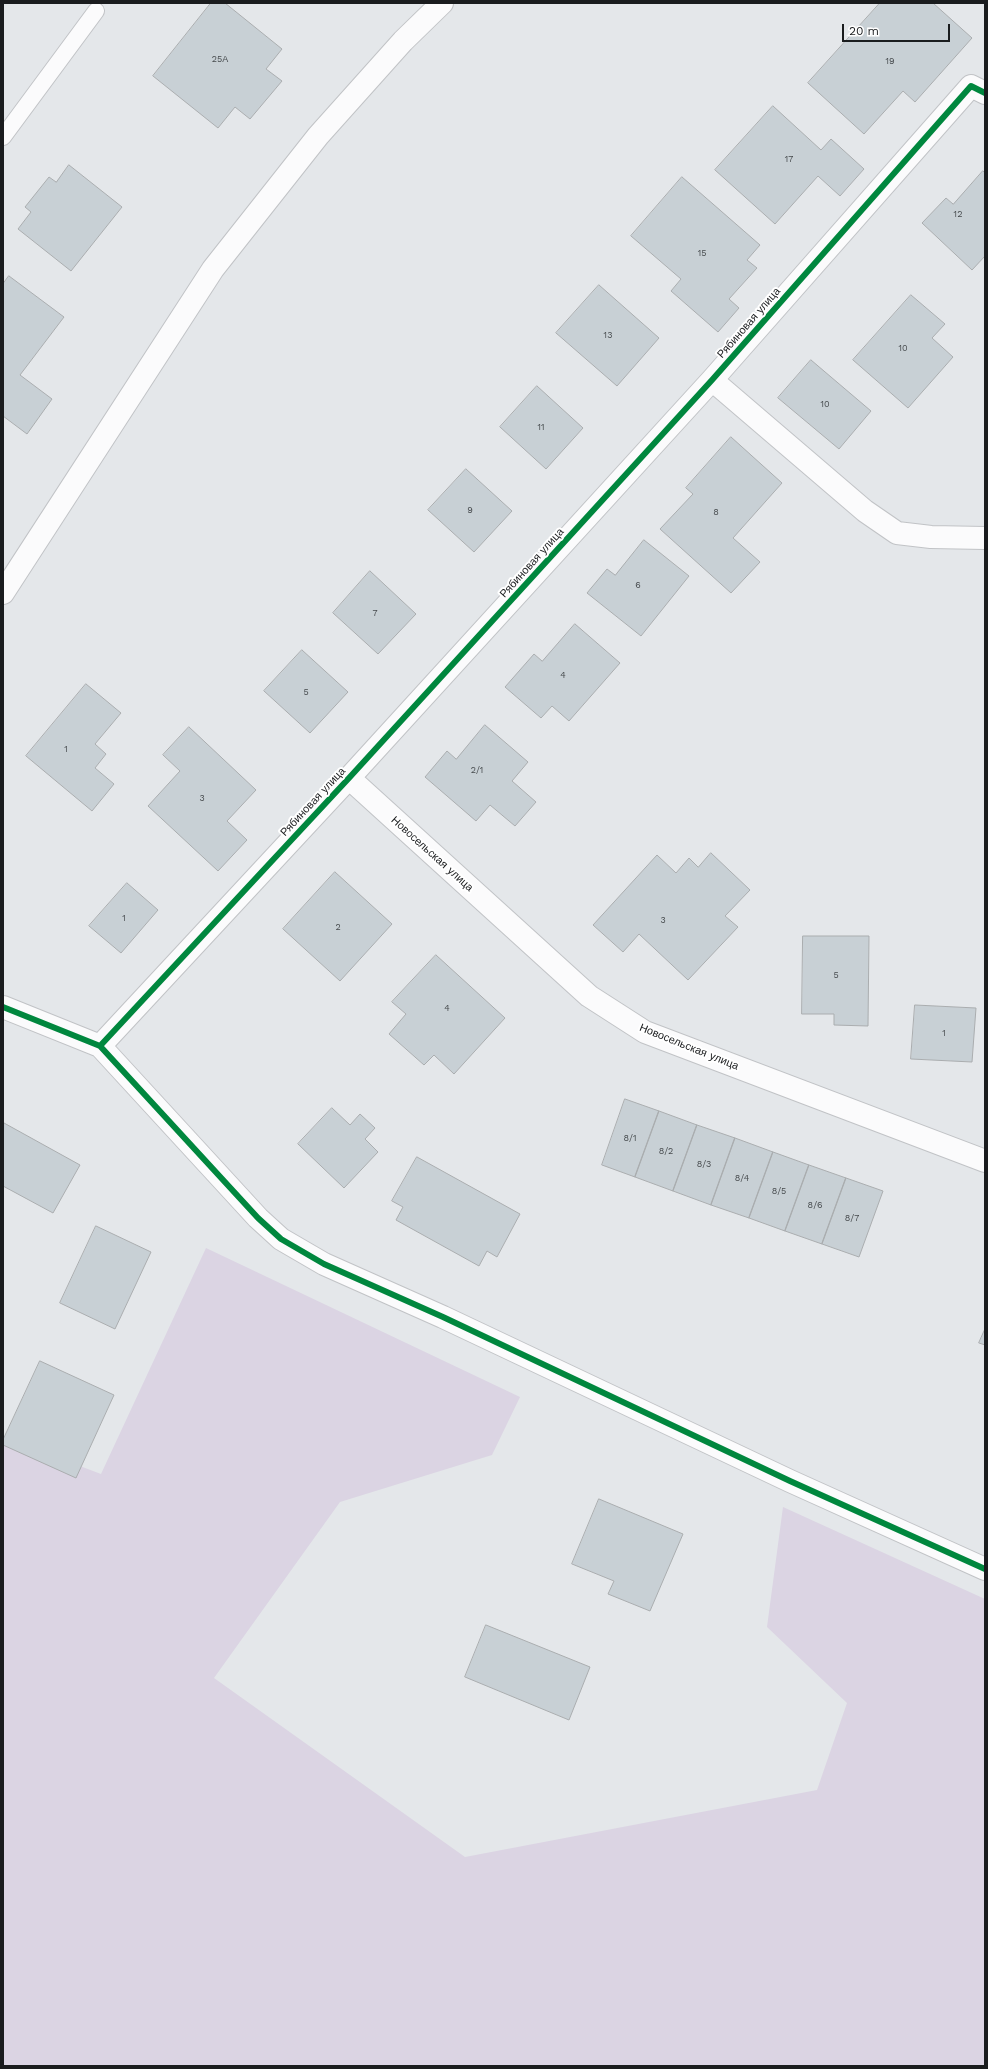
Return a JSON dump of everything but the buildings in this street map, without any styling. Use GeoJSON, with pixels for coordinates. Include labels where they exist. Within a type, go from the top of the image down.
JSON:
{"type":"FeatureCollection","features":[{"type":"Feature","properties":{"kind":"street"},"geometry":{"type":"LineString","coordinates":[[3,592],[213,270],[318,136],[403,41],[442,3]]}},
{"type":"Feature","properties":{"kind":"street","name":"Рябиновая улица"},"geometry":{"type":"LineString","coordinates":[[100,1046],[348,778],[978,90]]}},
{"type":"Feature","properties":{"kind":"street"},"geometry":{"type":"LineString","coordinates":[[712,380],[865,511],[897,533],[931,537],[985,538]]}},
{"type":"Feature","properties":{"kind":"street","name":"Новосельская улица"},"geometry":{"type":"LineString","coordinates":[[348,778],[589,996],[646,1032],[985,1161]]}},
{"type":"Feature","properties":{"kind":"street"},"geometry":{"type":"LineString","coordinates":[[3,1007],[100,1046],[258,1218],[281,1239],[324,1264],[443,1317],[790,1481],[985,1569]]}},
{"type":"Feature","properties":{"kind":"lane"},"geometry":{"type":"LineString","coordinates":[[3,137],[96,11]]}},
{"type":"Feature","properties":{"kind":"shaded area"},"geometry":{"type":"Polygon","coordinates":[[[206,1248],[520,1397],[492,1455],[340,1502],[214,1678],[465,1857],[817,1790],[847,1703],[767,1627],[783,1507],[985,1599],[985,2066],[3,2066],[3,1437],[101,1474],[206,1248]]]}},
{"type":"Feature","properties":{"kind":"cycle path"},"geometry":{"type":"LineString","coordinates":[[100,1046],[349,778],[712,380],[971,86],[985,93]]}},
{"type":"Feature","properties":{"kind":"cycle path"},"geometry":{"type":"LineString","coordinates":[[3,1007],[100,1046],[258,1218],[281,1239],[324,1264],[443,1317],[790,1481],[985,1569]]}}]}
